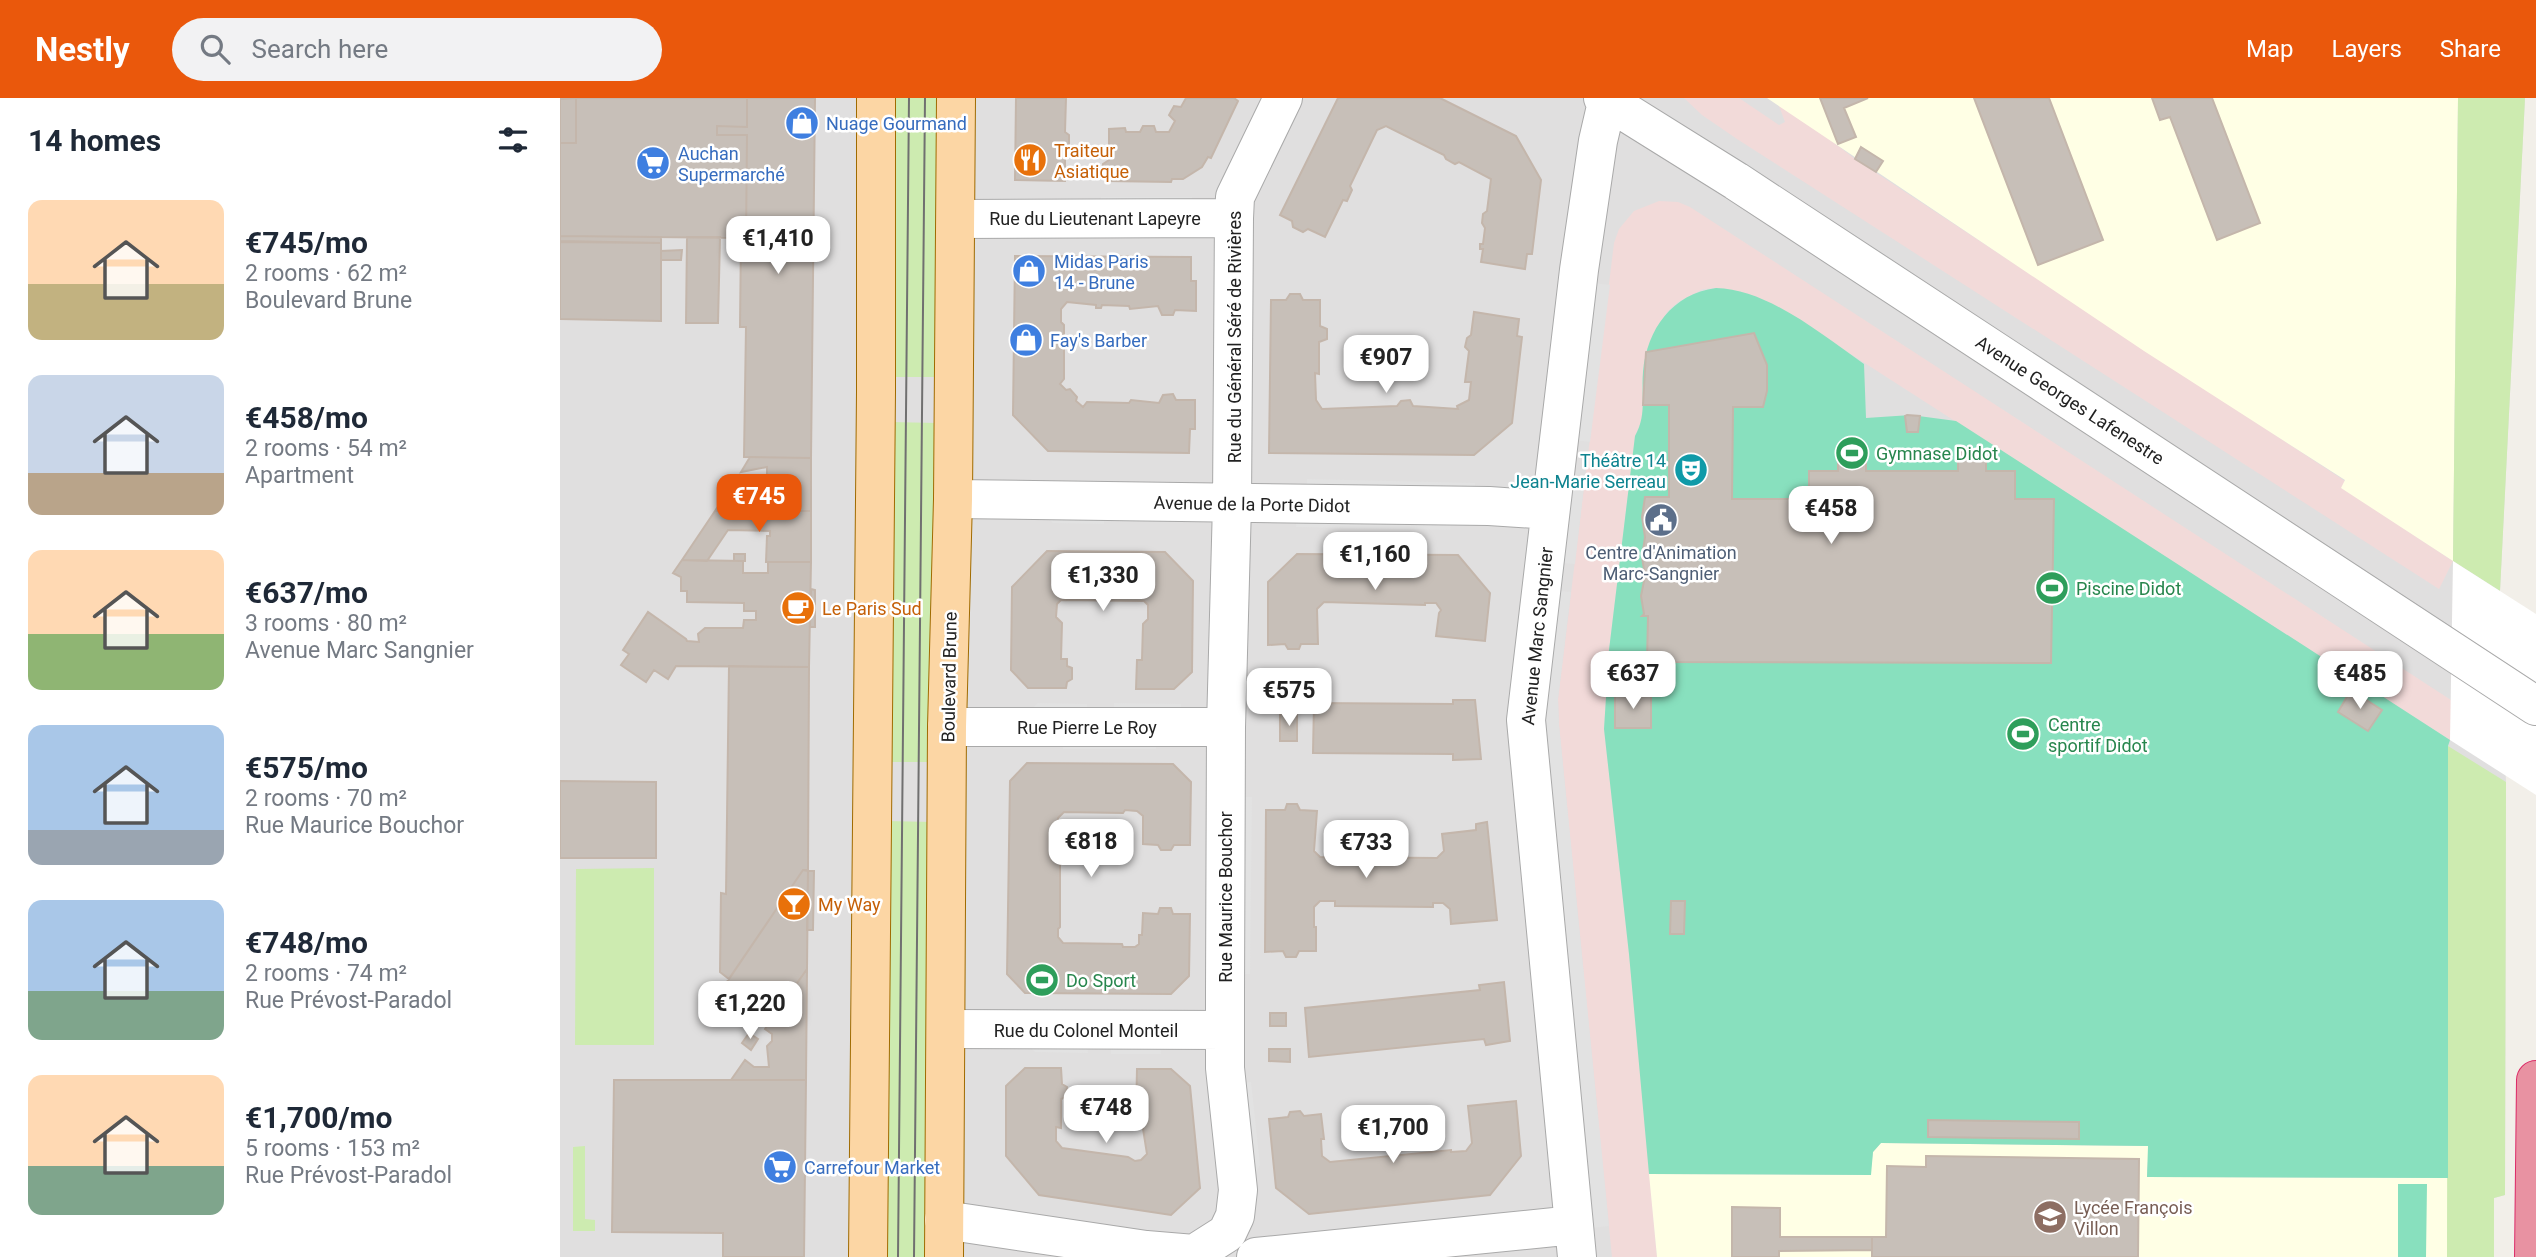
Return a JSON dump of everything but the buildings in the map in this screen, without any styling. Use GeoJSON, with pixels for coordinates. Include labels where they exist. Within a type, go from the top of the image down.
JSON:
{"type":"FeatureCollection","features":[{"type":"Feature","properties":{"kind":"highway"},"geometry":{"type":"LineString","coordinates":[[2535,1257],[2536,1080]]}},
{"type":"Feature","properties":{"kind":"main road"},"geometry":{"type":"LineString","coordinates":[[868,1257],[876,98]]}},
{"type":"Feature","properties":{"kind":"main road","name":"Boulevard Brune"},"geometry":{"type":"LineString","coordinates":[[944,1257],[947,727],[953,499],[956,98]]}},
{"type":"Feature","properties":{"kind":"street","name":"Rue du Général Séré de Rivières"},"geometry":{"type":"LineString","coordinates":[[1232,504],[1235,197],[1283,98]]}},
{"type":"Feature","properties":{"kind":"street","name":"Avenue Marc Sangnier"},"geometry":{"type":"LineString","coordinates":[[1575,1241],[1526,720],[1579,270],[1606,99]]}},
{"type":"Feature","properties":{"kind":"street","name":"Avenue Georges Lafenestre"},"geometry":{"type":"LineString","coordinates":[[1606,99],[1759,196],[2536,706]]}},
{"type":"Feature","properties":{"kind":"street","name":"Rue du Lieutenant Lapeyre"},"geometry":{"type":"LineString","coordinates":[[956,219],[1234,218]]}},
{"type":"Feature","properties":{"kind":"street","name":"Avenue de la Porte Didot"},"geometry":{"type":"LineString","coordinates":[[953,499],[1489,506],[1550,510]]}},
{"type":"Feature","properties":{"kind":"street","name":"Rue Maurice Bouchor"},"geometry":{"type":"LineString","coordinates":[[1195,1255],[1227,1233],[1234,1216],[1238,1190],[1225,1068],[1226,727],[1232,504]]}},
{"type":"Feature","properties":{"kind":"street","name":"Rue Pierre Le Roy"},"geometry":{"type":"LineString","coordinates":[[947,727],[1226,727]]}},
{"type":"Feature","properties":{"kind":"street","name":"Rue du Colonel Monteil"},"geometry":{"type":"LineString","coordinates":[[947,1029],[1225,1030]]}},
{"type":"Feature","properties":{"kind":"street"},"geometry":{"type":"LineString","coordinates":[[944,1220],[1195,1255]]}},
{"type":"Feature","properties":{"kind":"street"},"geometry":{"type":"LineString","coordinates":[[1256,1257],[1575,1241]]}},
{"type":"Feature","properties":{"kind":"shaded area"},"geometry":{"type":"Polygon","coordinates":[[[560,98],[2525,98],[2500,591],[2506,782],[2505,1195],[2494,1198],[2494,1257],[560,1257],[560,98]]]}},
{"type":"Feature","properties":{"kind":"shaded area"},"geometry":{"type":"Polygon","coordinates":[[[1684,98],[1739,98],[1779,125],[1785,122],[1776,98],[1855,159],[2345,481],[2342,488],[2453,561],[2439,589],[1737,139],[1702,115],[1684,98]]]}},
{"type":"Feature","properties":{"kind":"shaded area"},"geometry":{"type":"Polygon","coordinates":[[[1767,98],[2458,98],[2453,561],[2341,488],[2345,480],[2144,351],[1767,98]]]}},
{"type":"Feature","properties":{"kind":"shaded area"},"geometry":{"type":"Polygon","coordinates":[[[1101,197],[1192,197],[1191,206],[1101,205],[1101,197]]]}},
{"type":"Feature","properties":{"kind":"shaded area"},"geometry":{"type":"Polygon","coordinates":[[[1659,201],[1678,202],[1690,207],[2468,711],[2450,740],[1787,313],[1716,288],[1703,289],[1678,302],[1667,312],[1646,352],[1643,417],[1635,436],[1609,650],[1604,729],[1629,954],[1657,1257],[1612,1257],[1558,699],[1614,243],[1619,229],[1634,211],[1659,201]]]}},
{"type":"Feature","properties":{"kind":"shaded area"},"geometry":{"type":"Polygon","coordinates":[[[1587,282],[1610,285],[1590,442],[1567,439],[1587,282]]]}},
{"type":"Feature","properties":{"kind":"shaded area"},"geometry":{"type":"Polygon","coordinates":[[[1560,474],[1585,477],[1575,564],[1551,562],[1560,474]]]}},
{"type":"Feature","properties":{"kind":"shaded area"},"geometry":{"type":"Polygon","coordinates":[[[1307,479],[1475,483],[1475,492],[1307,488],[1307,479]]]}},
{"type":"Feature","properties":{"kind":"shaded area"},"geometry":{"type":"Polygon","coordinates":[[[1044,515],[1104,515],[1104,524],[1053,523],[1044,515]]]}},
{"type":"Feature","properties":{"kind":"shaded area"},"geometry":{"type":"Polygon","coordinates":[[[1297,515],[1451,518],[1450,530],[1296,527],[1297,515]]]}},
{"type":"Feature","properties":{"kind":"shaded area"},"geometry":{"type":"Polygon","coordinates":[[[1548,590],[1571,592],[1558,699],[1559,725],[1609,1226],[1583,1229],[1533,716],[1548,590]]]}},
{"type":"Feature","properties":{"kind":"shaded area"},"geometry":{"type":"Polygon","coordinates":[[[1038,703],[1087,704],[1087,713],[1028,712],[1038,703]]]}},
{"type":"Feature","properties":{"kind":"shaded area"},"geometry":{"type":"Polygon","coordinates":[[[1114,703],[1181,704],[1181,713],[1114,713],[1114,703]]]}},
{"type":"Feature","properties":{"kind":"shaded area"},"geometry":{"type":"Polygon","coordinates":[[[1063,739],[1156,739],[1156,749],[1063,749],[1063,739]]]}},
{"type":"Feature","properties":{"kind":"shaded area"},"geometry":{"type":"Polygon","coordinates":[[[1242,797],[1252,797],[1250,974],[1240,974],[1242,797]]]}},
{"type":"Feature","properties":{"kind":"shaded area"},"geometry":{"type":"Polygon","coordinates":[[[1087,1041],[1088,1053],[1035,1052],[1025,1042],[1087,1041]]]}},
{"type":"Feature","properties":{"kind":"shaded area"},"geometry":{"type":"Polygon","coordinates":[[[1111,1042],[1160,1042],[1161,1054],[1111,1054],[1111,1042]]]}},
{"type":"Feature","properties":{"kind":"shaded area"},"geometry":{"type":"Polygon","coordinates":[[[1251,1082],[1260,1165],[1252,1178],[1241,1083],[1251,1082]]]}},
{"type":"Feature","properties":{"kind":"shaded area","name":"Lycée François Villon"},"geometry":{"type":"Polygon","coordinates":[[[1881,1143],[2149,1146],[2147,1177],[2448,1178],[2447,1257],[1657,1257],[1649,1174],[1870,1175],[1873,1152],[1881,1143]]]}},
{"type":"Feature","properties":{"kind":"green space"},"geometry":{"type":"Polygon","coordinates":[[[894,98],[940,98],[938,377],[891,377],[894,98]]]}},
{"type":"Feature","properties":{"kind":"green space"},"geometry":{"type":"Polygon","coordinates":[[[2458,98],[2525,98],[2500,591],[2453,561],[2458,98]]]}},
{"type":"Feature","properties":{"kind":"green space","name":"Centre sportif Didot"},"geometry":{"type":"Polygon","coordinates":[[[1716,288],[1736,290],[1775,305],[1812,327],[1864,364],[1866,418],[1911,415],[1956,421],[2450,740],[2448,1178],[2147,1177],[2148,1146],[1881,1143],[1873,1152],[1871,1175],[1649,1174],[1629,954],[1604,729],[1609,650],[1635,436],[1642,413],[1645,356],[1664,316],[1687,298],[1716,288]]]}},
{"type":"Feature","properties":{"kind":"green space"},"geometry":{"type":"Polygon","coordinates":[[[890,422],[937,423],[935,762],[887,762],[890,422]]]}},
{"type":"Feature","properties":{"kind":"green space"},"geometry":{"type":"Polygon","coordinates":[[[2448,746],[2506,782],[2505,1195],[2494,1198],[2494,1257],[2447,1257],[2448,746]]]}},
{"type":"Feature","properties":{"kind":"green space"},"geometry":{"type":"Polygon","coordinates":[[[886,821],[933,822],[929,1257],[882,1257],[886,821]]]}},
{"type":"Feature","properties":{"kind":"green space"},"geometry":{"type":"Polygon","coordinates":[[[654,868],[654,1045],[575,1045],[576,869],[654,868]]]}},
{"type":"Feature","properties":{"kind":"green space"},"geometry":{"type":"Polygon","coordinates":[[[585,1146],[585,1219],[595,1220],[595,1231],[573,1231],[573,1147],[585,1146]]]}},
{"type":"Feature","properties":{"kind":"green space"},"geometry":{"type":"Polygon","coordinates":[[[2398,1184],[2427,1184],[2426,1257],[2398,1257],[2398,1184]]]}},
{"type":"Feature","properties":{"kind":"pier"},"geometry":{"type":"Polygon","coordinates":[[[2453,561],[2536,614],[2536,795],[2450,740],[2453,561]]]}},
{"type":"Feature","properties":{"kind":"tram line"},"geometry":{"type":"LineString","coordinates":[[898,1257],[909,98]]}},
{"type":"Feature","properties":{"kind":"tram line"},"geometry":{"type":"LineString","coordinates":[[914,1257],[925,98]]}},
{"type":"Feature","properties":{"kind":"place","name":"Nuage Gourmand"},"geometry":{"type":"Point","coordinates":[802,123]}},
{"type":"Feature","properties":{"kind":"place","name":"Traiteur Asiatique"},"geometry":{"type":"Point","coordinates":[1030,160]}},
{"type":"Feature","properties":{"kind":"place","name":"Auchan Supermarché"},"geometry":{"type":"Point","coordinates":[653,163]}},
{"type":"Feature","properties":{"kind":"place","name":"Midas Paris 14 - Brune"},"geometry":{"type":"Point","coordinates":[1029,271]}},
{"type":"Feature","properties":{"kind":"place","name":"Fay's Barber"},"geometry":{"type":"Point","coordinates":[1026,340]}},
{"type":"Feature","properties":{"kind":"place","name":"Gymnase Didot"},"geometry":{"type":"Point","coordinates":[1852,453]}},
{"type":"Feature","properties":{"kind":"place","name":"Théâtre 14 Jean-Marie Serreau"},"geometry":{"type":"Point","coordinates":[1691,470]}},
{"type":"Feature","properties":{"kind":"place","name":"Centre d'Animation Marc-Sangnier"},"geometry":{"type":"Point","coordinates":[1661,520]}},
{"type":"Feature","properties":{"kind":"place","name":"Piscine Didot"},"geometry":{"type":"Point","coordinates":[2052,588]}},
{"type":"Feature","properties":{"kind":"place","name":"Le Paris Sud"},"geometry":{"type":"Point","coordinates":[798,608]}},
{"type":"Feature","properties":{"kind":"place","name":"Centre sportif Didot"},"geometry":{"type":"Point","coordinates":[2023,734]}},
{"type":"Feature","properties":{"kind":"place","name":"My Way"},"geometry":{"type":"Point","coordinates":[794,904]}},
{"type":"Feature","properties":{"kind":"place","name":"Do Sport"},"geometry":{"type":"Point","coordinates":[1042,980]}},
{"type":"Feature","properties":{"kind":"place","name":"Carrefour Market"},"geometry":{"type":"Point","coordinates":[780,1167]}},
{"type":"Feature","properties":{"kind":"place","name":"Lycée François Villon"},"geometry":{"type":"Point","coordinates":[2050,1217]}}]}
